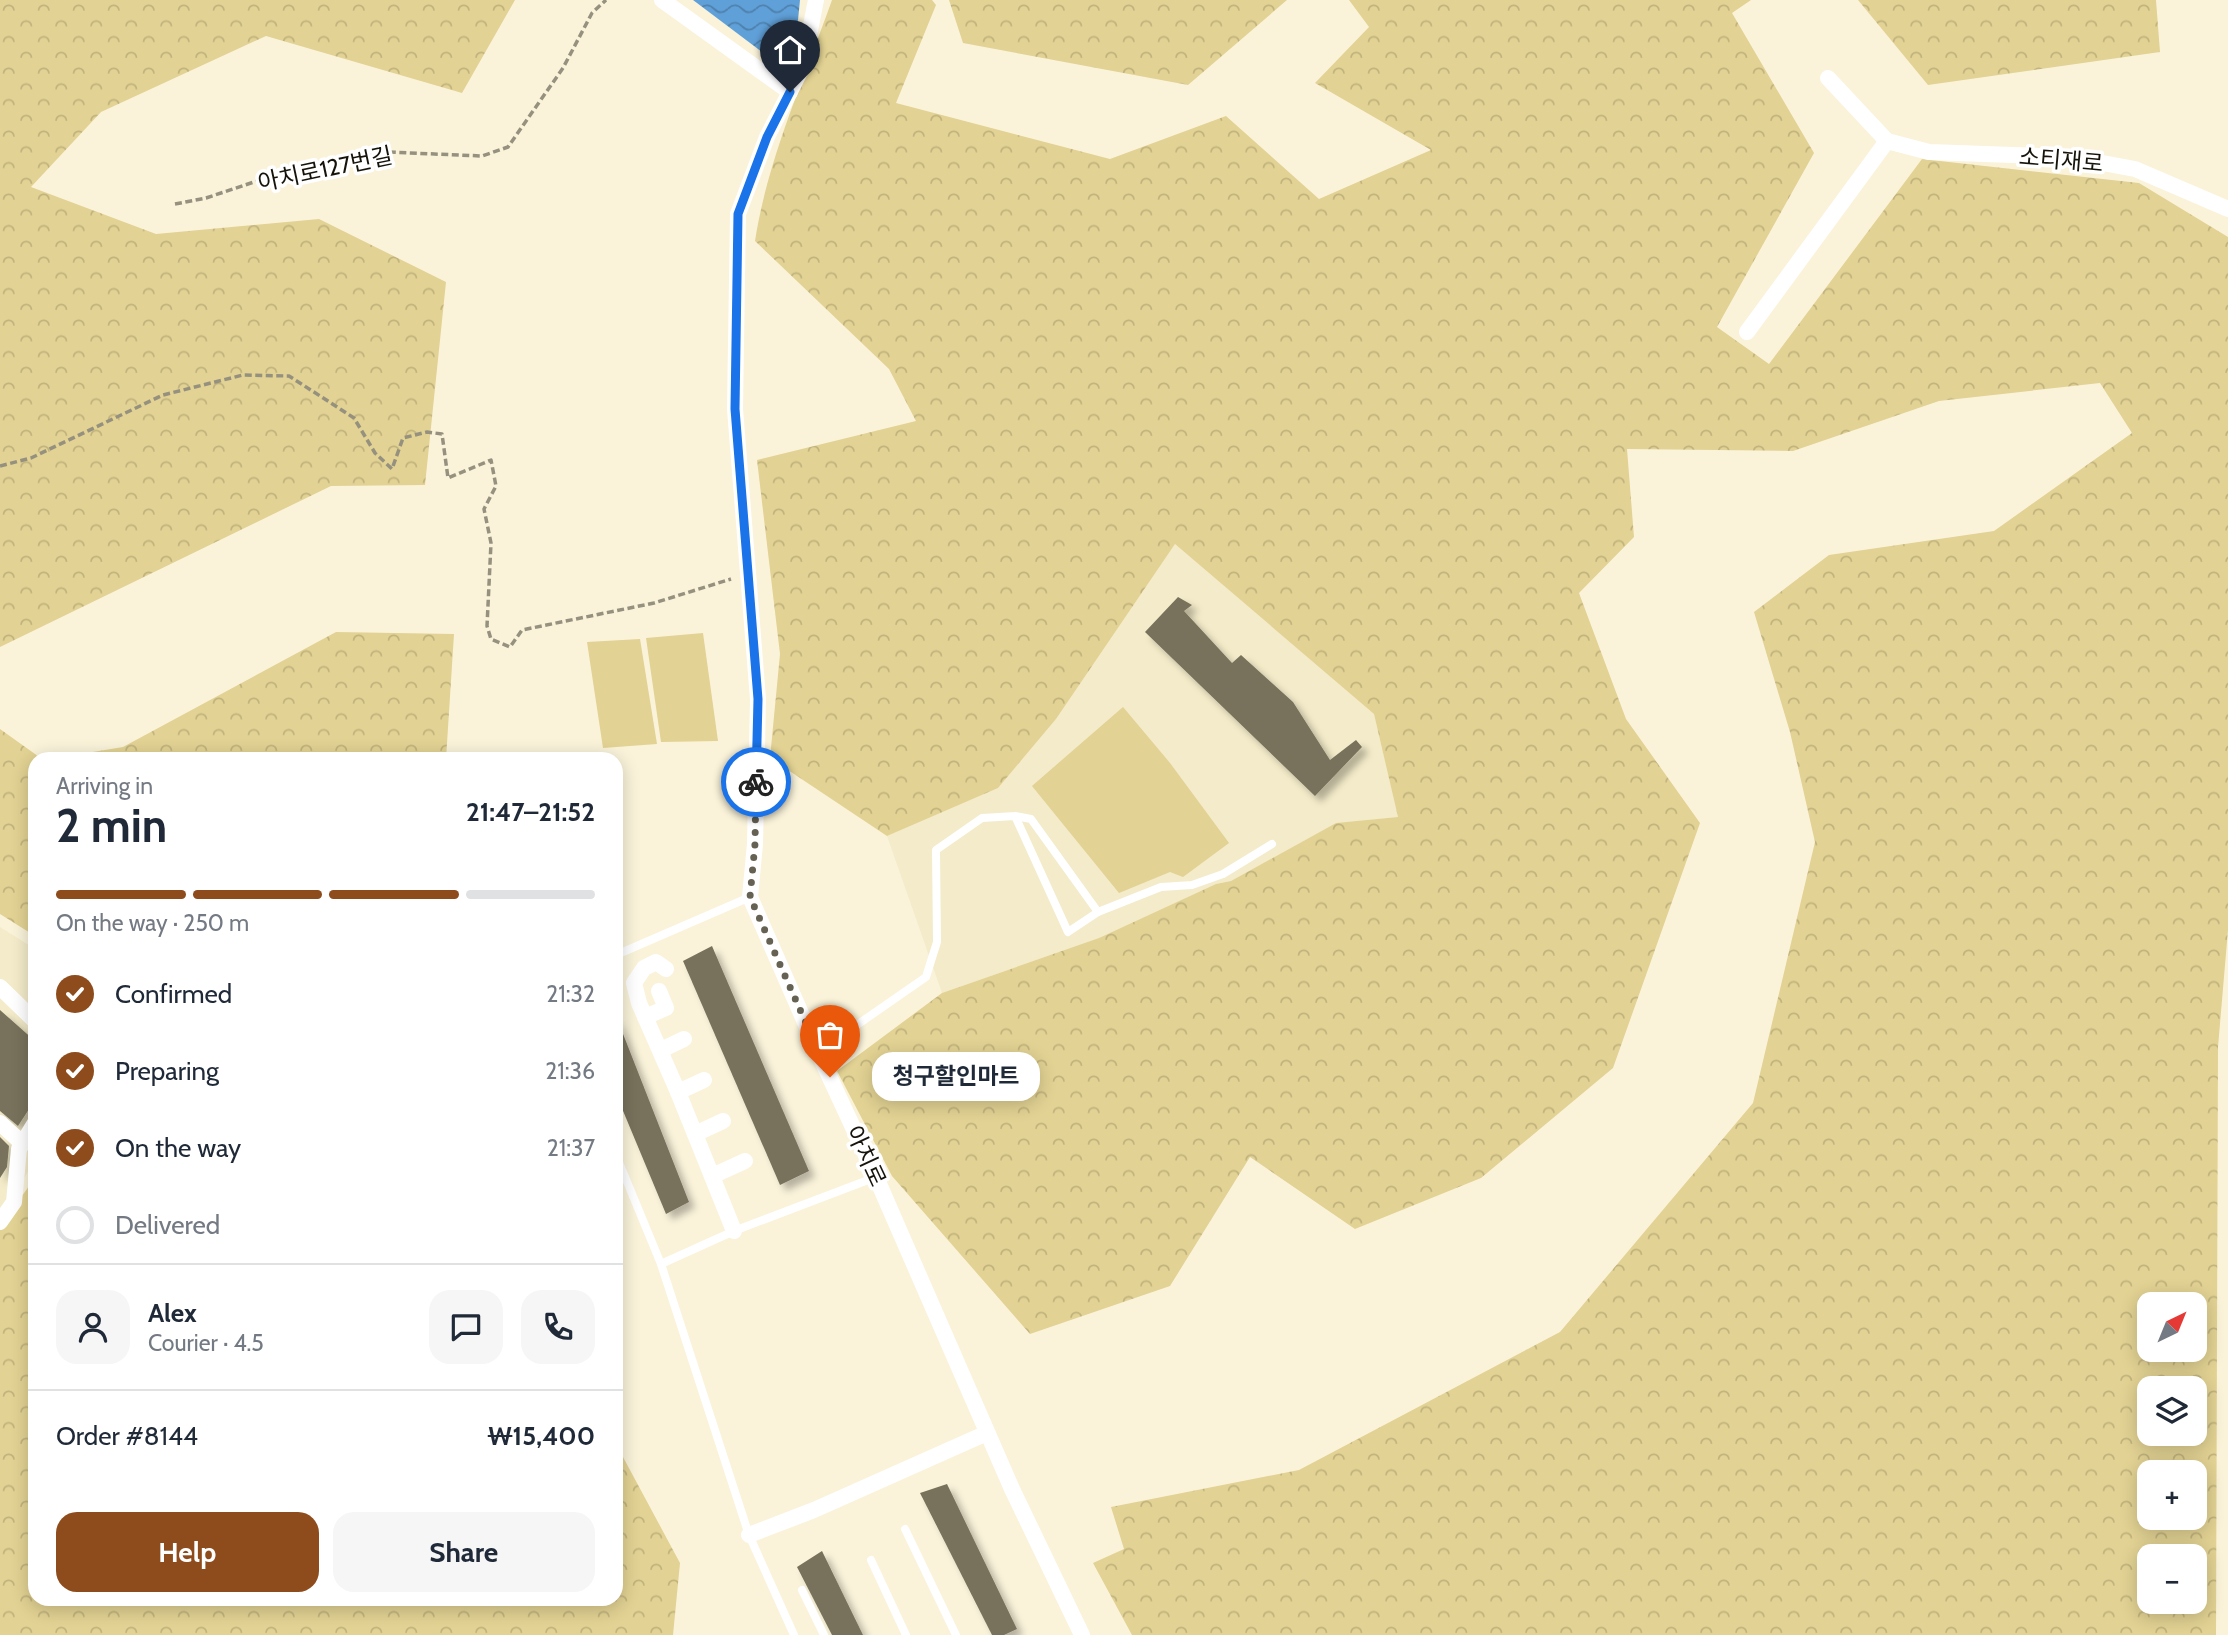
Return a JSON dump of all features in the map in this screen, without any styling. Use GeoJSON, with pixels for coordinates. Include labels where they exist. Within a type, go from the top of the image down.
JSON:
{"type":"FeatureCollection","features":[{"type":"Feature","properties":{"kind":"street"},"geometry":{"type":"LineString","coordinates":[[662,0],[790,92]]}},
{"type":"Feature","properties":{"kind":"street","name":"아치로"},"geometry":{"type":"LineString","coordinates":[[816,0],[803,65],[767,137],[738,214],[735,409],[758,699],[755,844],[750,897],[987,1433],[1081,1635]]}},
{"type":"Feature","properties":{"kind":"street"},"geometry":{"type":"LineString","coordinates":[[1747,332],[1887,141],[1828,78]]}},
{"type":"Feature","properties":{"kind":"street","name":"소티재로"},"geometry":{"type":"LineString","coordinates":[[1887,141],[1929,152],[2070,158],[2135,169],[2228,209]]}},
{"type":"Feature","properties":{"kind":"street"},"geometry":{"type":"LineString","coordinates":[[666,969],[656,962],[644,968],[634,983],[645,1017],[661,1050],[734,1231]]}},
{"type":"Feature","properties":{"kind":"street"},"geometry":{"type":"LineString","coordinates":[[0,987],[28,1014]]}},
{"type":"Feature","properties":{"kind":"street"},"geometry":{"type":"LineString","coordinates":[[645,1017],[666,1008],[659,991]]}},
{"type":"Feature","properties":{"kind":"street"},"geometry":{"type":"LineString","coordinates":[[661,1050],[684,1039]]}},
{"type":"Feature","properties":{"kind":"street"},"geometry":{"type":"LineString","coordinates":[[678,1092],[704,1080]]}},
{"type":"Feature","properties":{"kind":"street"},"geometry":{"type":"LineString","coordinates":[[695,1134],[723,1121]]}},
{"type":"Feature","properties":{"kind":"street"},"geometry":{"type":"LineString","coordinates":[[0,1123],[22,1143]]}},
{"type":"Feature","properties":{"kind":"street"},"geometry":{"type":"LineString","coordinates":[[0,1222],[15,1202],[19,1149],[28,1134]]}},
{"type":"Feature","properties":{"kind":"street"},"geometry":{"type":"LineString","coordinates":[[712,1176],[745,1161]]}},
{"type":"Feature","properties":{"kind":"street"},"geometry":{"type":"LineString","coordinates":[[749,1535],[814,1510],[987,1433]]}},
{"type":"Feature","properties":{"kind":"lane"},"geometry":{"type":"LineString","coordinates":[[1015,816],[1068,932],[1098,912],[1161,887],[1192,885],[1223,874],[1272,844]]}},
{"type":"Feature","properties":{"kind":"lane"},"geometry":{"type":"LineString","coordinates":[[818,1052],[926,977],[937,942],[936,850],[982,818],[1015,816],[1031,819],[1098,912]]}},
{"type":"Feature","properties":{"kind":"lane"},"geometry":{"type":"LineString","coordinates":[[623,952],[750,897]]}},
{"type":"Feature","properties":{"kind":"lane"},"geometry":{"type":"LineString","coordinates":[[623,1172],[661,1264],[749,1535],[794,1635]]}},
{"type":"Feature","properties":{"kind":"lane"},"geometry":{"type":"LineString","coordinates":[[661,1264],[734,1231],[876,1177]]}},
{"type":"Feature","properties":{"kind":"lane"},"geometry":{"type":"LineString","coordinates":[[905,1529],[957,1635]]}},
{"type":"Feature","properties":{"kind":"lane"},"geometry":{"type":"LineString","coordinates":[[871,1560],[906,1635]]}},
{"type":"Feature","properties":{"kind":"lane"},"geometry":{"type":"LineString","coordinates":[[802,1590],[824,1635]]}},
{"type":"Feature","properties":{"kind":"path","name":"아치로127번길"},"geometry":{"type":"LineString","coordinates":[[175,204],[206,198],[278,174],[387,152],[482,156],[509,147],[563,68],[592,13],[606,0]]}},
{"type":"Feature","properties":{"kind":"path"},"geometry":{"type":"LineString","coordinates":[[0,466],[31,458],[163,395],[243,375],[289,376],[354,418],[375,453],[392,469],[403,438],[427,432],[442,434],[448,478],[491,460],[496,486],[484,509],[491,543],[486,626],[491,639],[510,647],[522,630],[654,603],[748,573]]}},
{"type":"Feature","properties":{"kind":"shaded area"},"geometry":{"type":"Polygon","coordinates":[[[1175,544],[1374,714],[1398,817],[1336,823],[1231,881],[1216,884],[1099,938],[942,993],[887,836],[998,788],[1056,719],[1175,544]]]}},
{"type":"Feature","properties":{"kind":"shaded area"},"geometry":{"type":"Polygon","coordinates":[[[0,927],[28,945],[28,1172],[0,1215],[0,927]]]}},
{"type":"Feature","properties":{"kind":"green space"},"geometry":{"type":"Polygon","coordinates":[[[0,0],[515,0],[462,93],[266,36],[101,112],[31,187],[156,234],[319,219],[446,282],[425,485],[331,486],[0,647],[0,0]]]}},
{"type":"Feature","properties":{"kind":"green space"},"geometry":{"type":"Polygon","coordinates":[[[832,0],[932,0],[936,5],[896,103],[1110,159],[1226,116],[1319,199],[1431,150],[1315,83],[1369,27],[1349,0],[1751,0],[1732,13],[1814,153],[1717,327],[1769,364],[1922,159],[2139,183],[2228,237],[2228,930],[2218,1047],[2216,1635],[1132,1635],[1093,1563],[1124,1549],[1111,1507],[1299,1470],[1560,1332],[1753,1103],[1815,842],[1790,732],[1754,612],[1829,555],[1994,531],[2132,433],[2100,383],[1939,401],[1793,451],[1627,449],[1634,537],[1579,593],[1626,719],[1700,823],[1613,1068],[1481,1178],[1355,1229],[1250,1157],[1170,1286],[1030,1334],[892,1176],[837,1071],[942,993],[1099,938],[1216,884],[1231,881],[1336,823],[1398,817],[1374,714],[1175,544],[1056,719],[998,788],[887,836],[770,758],[780,654],[757,460],[916,421],[889,369],[755,241],[769,179],[832,0]]]}},
{"type":"Feature","properties":{"kind":"green space"},"geometry":{"type":"Polygon","coordinates":[[[949,0],[1287,0],[1188,85],[963,43],[949,0]]]}},
{"type":"Feature","properties":{"kind":"green space"},"geometry":{"type":"Polygon","coordinates":[[[1858,0],[2156,0],[2160,52],[1928,85],[1858,0]]]}},
{"type":"Feature","properties":{"kind":"green space"},"geometry":{"type":"Polygon","coordinates":[[[336,632],[454,634],[446,752],[93,752],[123,747],[336,632]]]}},
{"type":"Feature","properties":{"kind":"green space"},"geometry":{"type":"Polygon","coordinates":[[[703,633],[718,741],[661,742],[646,638],[703,633]]]}},
{"type":"Feature","properties":{"kind":"green space"},"geometry":{"type":"Polygon","coordinates":[[[640,639],[657,744],[603,748],[587,642],[640,639]]]}},
{"type":"Feature","properties":{"kind":"green space"},"geometry":{"type":"Polygon","coordinates":[[[1123,707],[1170,763],[1229,843],[1183,877],[1170,872],[1119,893],[1032,786],[1123,707]]]}},
{"type":"Feature","properties":{"kind":"green space"},"geometry":{"type":"Polygon","coordinates":[[[0,729],[32,752],[28,752],[28,932],[0,914],[0,729]]]}},
{"type":"Feature","properties":{"kind":"green space"},"geometry":{"type":"Polygon","coordinates":[[[28,1188],[28,1606],[623,1606],[623,1457],[680,1563],[673,1635],[0,1635],[0,1226],[28,1188]]]}},
{"type":"Feature","properties":{"kind":"water"},"geometry":{"type":"Polygon","coordinates":[[[693,0],[800,0],[796,40],[785,57],[766,55],[693,0]]]}},
{"type":"Feature","properties":{"kind":"building"},"geometry":{"type":"Polygon","coordinates":[[[1178,597],[1192,605],[1184,611],[1232,663],[1241,655],[1293,702],[1330,760],[1356,740],[1362,747],[1315,796],[1145,632],[1178,597]]]}},
{"type":"Feature","properties":{"kind":"building"},"geometry":{"type":"Polygon","coordinates":[[[712,946],[809,1171],[780,1185],[683,961],[712,946]]]}},
{"type":"Feature","properties":{"kind":"building"},"geometry":{"type":"Polygon","coordinates":[[[0,1010],[28,1035],[28,1111],[18,1126],[0,1111],[0,1010]]]}},
{"type":"Feature","properties":{"kind":"building"},"geometry":{"type":"Polygon","coordinates":[[[623,1034],[689,1202],[666,1214],[623,1111],[623,1034]]]}},
{"type":"Feature","properties":{"kind":"building"},"geometry":{"type":"Polygon","coordinates":[[[0,1137],[9,1146],[7,1167],[0,1178],[0,1137]]]}},
{"type":"Feature","properties":{"kind":"building"},"geometry":{"type":"Polygon","coordinates":[[[947,1484],[1017,1629],[1004,1635],[992,1635],[920,1493],[947,1484]]]}},
{"type":"Feature","properties":{"kind":"building"},"geometry":{"type":"Polygon","coordinates":[[[822,1551],[863,1635],[832,1635],[797,1567],[822,1551]]]}},
{"type":"Feature","properties":{"kind":"way so far"},"geometry":{"type":"LineString","coordinates":[[756,782],[755,844],[750,897],[830,1077]]}},
{"type":"Feature","properties":{"kind":"place","name":"청구할인마트"},"geometry":{"type":"Point","coordinates":[830,1077]}},
{"type":"Feature","properties":{"kind":"route"},"geometry":{"type":"LineString","coordinates":[[756,782],[758,699],[735,409],[738,214],[767,137],[790,92]]}}]}
